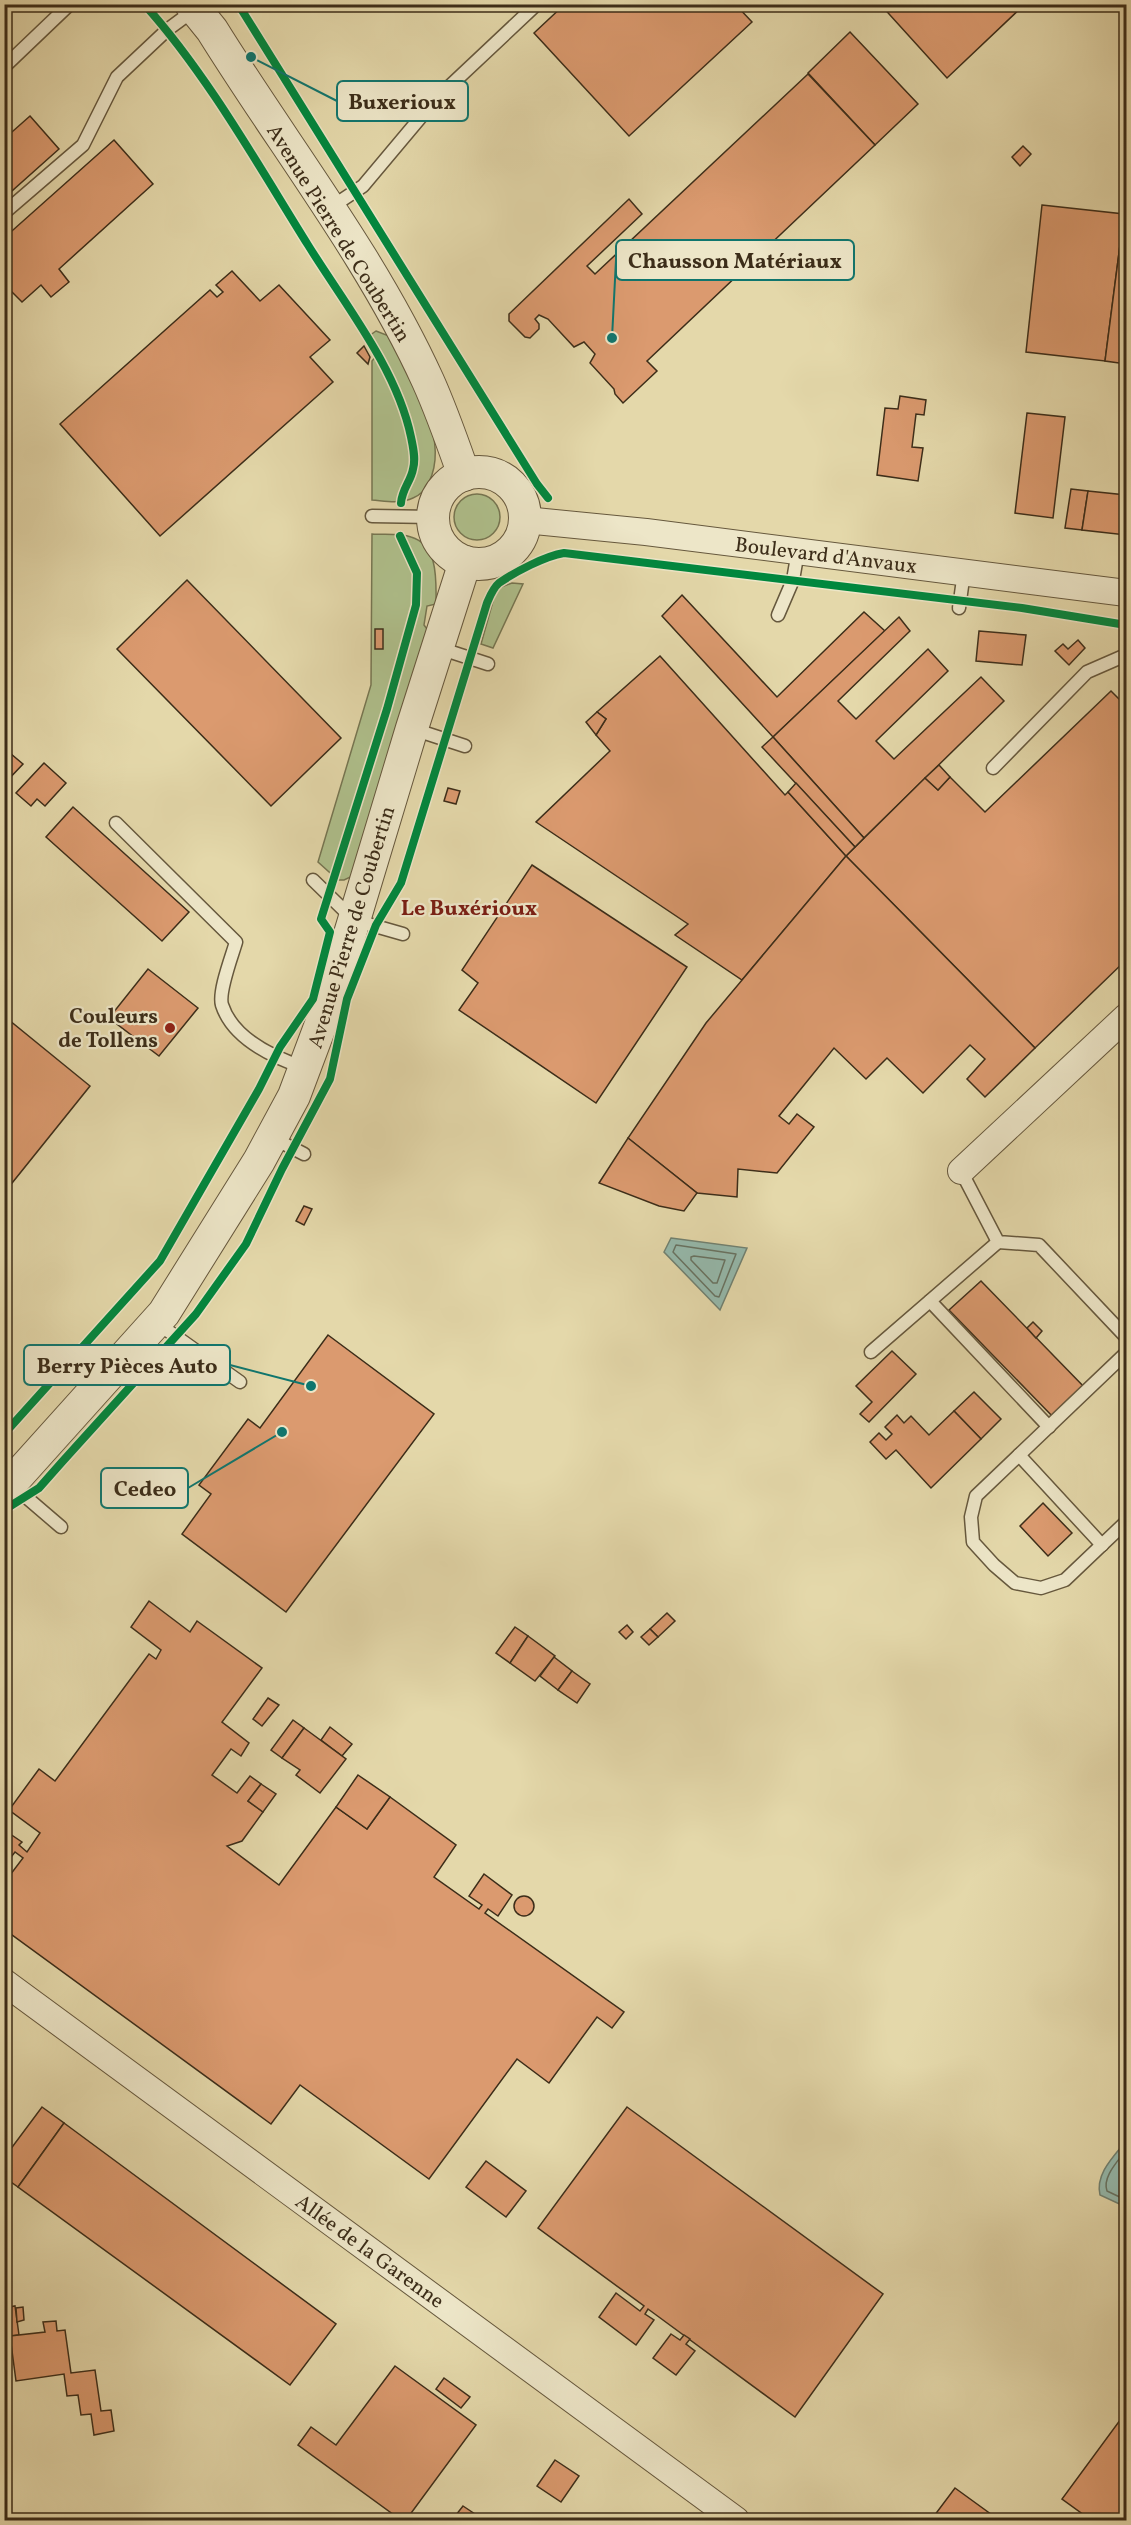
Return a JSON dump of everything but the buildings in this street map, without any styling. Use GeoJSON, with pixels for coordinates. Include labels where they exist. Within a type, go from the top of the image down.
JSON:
{"type":"FeatureCollection","features":[{"type":"Feature","properties":{"kind":"street","name":"Avenue Pierre de Coubertin"},"geometry":{"type":"LineString","coordinates":[[193,7],[212,30],[329,209],[392,311],[429,382],[464,475]]}},
{"type":"Feature","properties":{"kind":"street"},"geometry":{"type":"LineString","coordinates":[[478,472],[493,474],[507,481],[517,492],[524,505],[523,533],[516,546],[506,556],[486,563],[465,562],[452,555],[442,545],[435,532],[433,517],[442,491],[464,475],[478,472]]}},
{"type":"Feature","properties":{"kind":"street","name":"Boulevard d'Anvaux"},"geometry":{"type":"LineString","coordinates":[[525,520],[798,551],[1126,593]]}},
{"type":"Feature","properties":{"kind":"street","name":"Avenue Pierre de Coubertin"},"geometry":{"type":"LineString","coordinates":[[8,1488],[156,1323],[214,1235],[272,1138],[306,1068],[465,562]]}},
{"type":"Feature","properties":{"kind":"street"},"geometry":{"type":"LineString","coordinates":[[961,1171],[1126,1017]]}},
{"type":"Feature","properties":{"kind":"street","name":"Allée de la Garenne"},"geometry":{"type":"LineString","coordinates":[[4,1982],[736,2520]]}},
{"type":"Feature","properties":{"kind":"lane"},"geometry":{"type":"LineString","coordinates":[[4,67],[70,4]]}},
{"type":"Feature","properties":{"kind":"lane"},"geometry":{"type":"LineString","coordinates":[[329,209],[363,186],[436,99],[537,4]]}},
{"type":"Feature","properties":{"kind":"lane"},"geometry":{"type":"LineString","coordinates":[[4,213],[83,145],[117,77],[193,7]]}},
{"type":"Feature","properties":{"kind":"lane"},"geometry":{"type":"LineString","coordinates":[[372,516],[433,517]]}},
{"type":"Feature","properties":{"kind":"lane"},"geometry":{"type":"LineString","coordinates":[[778,615],[793,580],[798,551]]}},
{"type":"Feature","properties":{"kind":"lane"},"geometry":{"type":"LineString","coordinates":[[959,608],[964,572]]}},
{"type":"Feature","properties":{"kind":"lane"},"geometry":{"type":"LineString","coordinates":[[439,648],[488,664]]}},
{"type":"Feature","properties":{"kind":"lane"},"geometry":{"type":"LineString","coordinates":[[993,768],[1087,672],[1126,655]]}},
{"type":"Feature","properties":{"kind":"lane"},"geometry":{"type":"LineString","coordinates":[[412,728],[465,746]]}},
{"type":"Feature","properties":{"kind":"lane"},"geometry":{"type":"LineString","coordinates":[[116,823],[236,942],[221,1004],[235,1028],[274,1058],[306,1068]]}},
{"type":"Feature","properties":{"kind":"lane"},"geometry":{"type":"LineString","coordinates":[[313,880],[354,920],[403,934]]}},
{"type":"Feature","properties":{"kind":"lane"},"geometry":{"type":"LineString","coordinates":[[272,1138],[304,1154]]}},
{"type":"Feature","properties":{"kind":"lane"},"geometry":{"type":"LineString","coordinates":[[961,1171],[998,1242]]}},
{"type":"Feature","properties":{"kind":"lane"},"geometry":{"type":"LineString","coordinates":[[871,1352],[998,1242],[1040,1245],[1126,1337]]}},
{"type":"Feature","properties":{"kind":"lane"},"geometry":{"type":"LineString","coordinates":[[930,1300],[1049,1427]]}},
{"type":"Feature","properties":{"kind":"lane"},"geometry":{"type":"LineString","coordinates":[[156,1323],[181,1343],[240,1382]]}},
{"type":"Feature","properties":{"kind":"lane"},"geometry":{"type":"LineString","coordinates":[[1126,1353],[976,1496],[971,1517],[973,1542],[994,1565],[1015,1583],[1041,1588],[1065,1580],[1126,1522]]}},
{"type":"Feature","properties":{"kind":"lane"},"geometry":{"type":"LineString","coordinates":[[1019,1455],[1102,1545]]}},
{"type":"Feature","properties":{"kind":"lane"},"geometry":{"type":"LineString","coordinates":[[8,1488],[61,1527]]}},
{"type":"Feature","properties":{"kind":"green space"},"geometry":{"type":"Polygon","coordinates":[[[376,331],[389,336],[417,387],[432,426],[435,446],[434,465],[429,482],[418,495],[403,501],[372,500],[372,361],[379,353],[369,336],[376,331]]]}},
{"type":"Feature","properties":{"kind":"green space"},"geometry":{"type":"Polygon","coordinates":[[[477,494],[486,495],[493,501],[499,508],[499,526],[493,533],[486,539],[477,540],[468,539],[461,533],[455,526],[454,517],[455,508],[461,501],[468,495],[477,494]]]}},
{"type":"Feature","properties":{"kind":"green space"},"geometry":{"type":"Polygon","coordinates":[[[372,534],[411,537],[420,541],[427,548],[434,565],[436,604],[427,606],[424,625],[430,633],[357,874],[344,880],[338,880],[318,862],[371,685],[372,534]]]}},
{"type":"Feature","properties":{"kind":"green space"},"geometry":{"type":"Polygon","coordinates":[[[512,583],[523,584],[493,648],[481,644],[495,594],[501,587],[512,583]]]}},
{"type":"Feature","properties":{"kind":"water"},"geometry":{"type":"Polygon","coordinates":[[[671,1238],[747,1248],[720,1310],[664,1252],[671,1238]]]}},
{"type":"Feature","properties":{"kind":"water"},"geometry":{"type":"Polygon","coordinates":[[[1126,2141],[1126,2207],[1100,2195],[1099,2187],[1103,2173],[1111,2159],[1126,2141]]]}},
{"type":"Feature","properties":{"kind":"cycle path"},"geometry":{"type":"LineString","coordinates":[[144,4],[167,31],[210,90],[382,362],[404,412],[414,453],[412,473],[401,503]]}},
{"type":"Feature","properties":{"kind":"cycle path"},"geometry":{"type":"LineString","coordinates":[[238,4],[537,484],[548,498]]}},
{"type":"Feature","properties":{"kind":"cycle path"},"geometry":{"type":"LineString","coordinates":[[4,1434],[160,1261],[259,1089],[280,1047],[313,999],[330,932],[321,919],[387,709],[416,605],[417,573],[400,536]]}},
{"type":"Feature","properties":{"kind":"cycle path"},"geometry":{"type":"LineString","coordinates":[[4,1510],[39,1488],[196,1314],[246,1244],[282,1169],[330,1079],[347,999],[376,925],[401,883],[487,603],[499,583],[530,565],[564,553],[1022,608],[1126,625]]}},
{"type":"Feature","properties":{"kind":"place","name":"Buxerioux"},"geometry":{"type":"Point","coordinates":[251,57]}},
{"type":"Feature","properties":{"kind":"place","name":"Chausson Matériaux"},"geometry":{"type":"Point","coordinates":[612,338]}},
{"type":"Feature","properties":{"kind":"place","name":"Couleurs de Tollens"},"geometry":{"type":"Point","coordinates":[170,1028]}},
{"type":"Feature","properties":{"kind":"place","name":"Berry Pièces Auto"},"geometry":{"type":"Point","coordinates":[311,1386]}},
{"type":"Feature","properties":{"kind":"place","name":"Cedeo"},"geometry":{"type":"Point","coordinates":[282,1432]}},
{"type":"Feature","properties":{"kind":"district","name":"Le Buxérioux"},"geometry":{"type":"Point","coordinates":[469,907]}}]}
